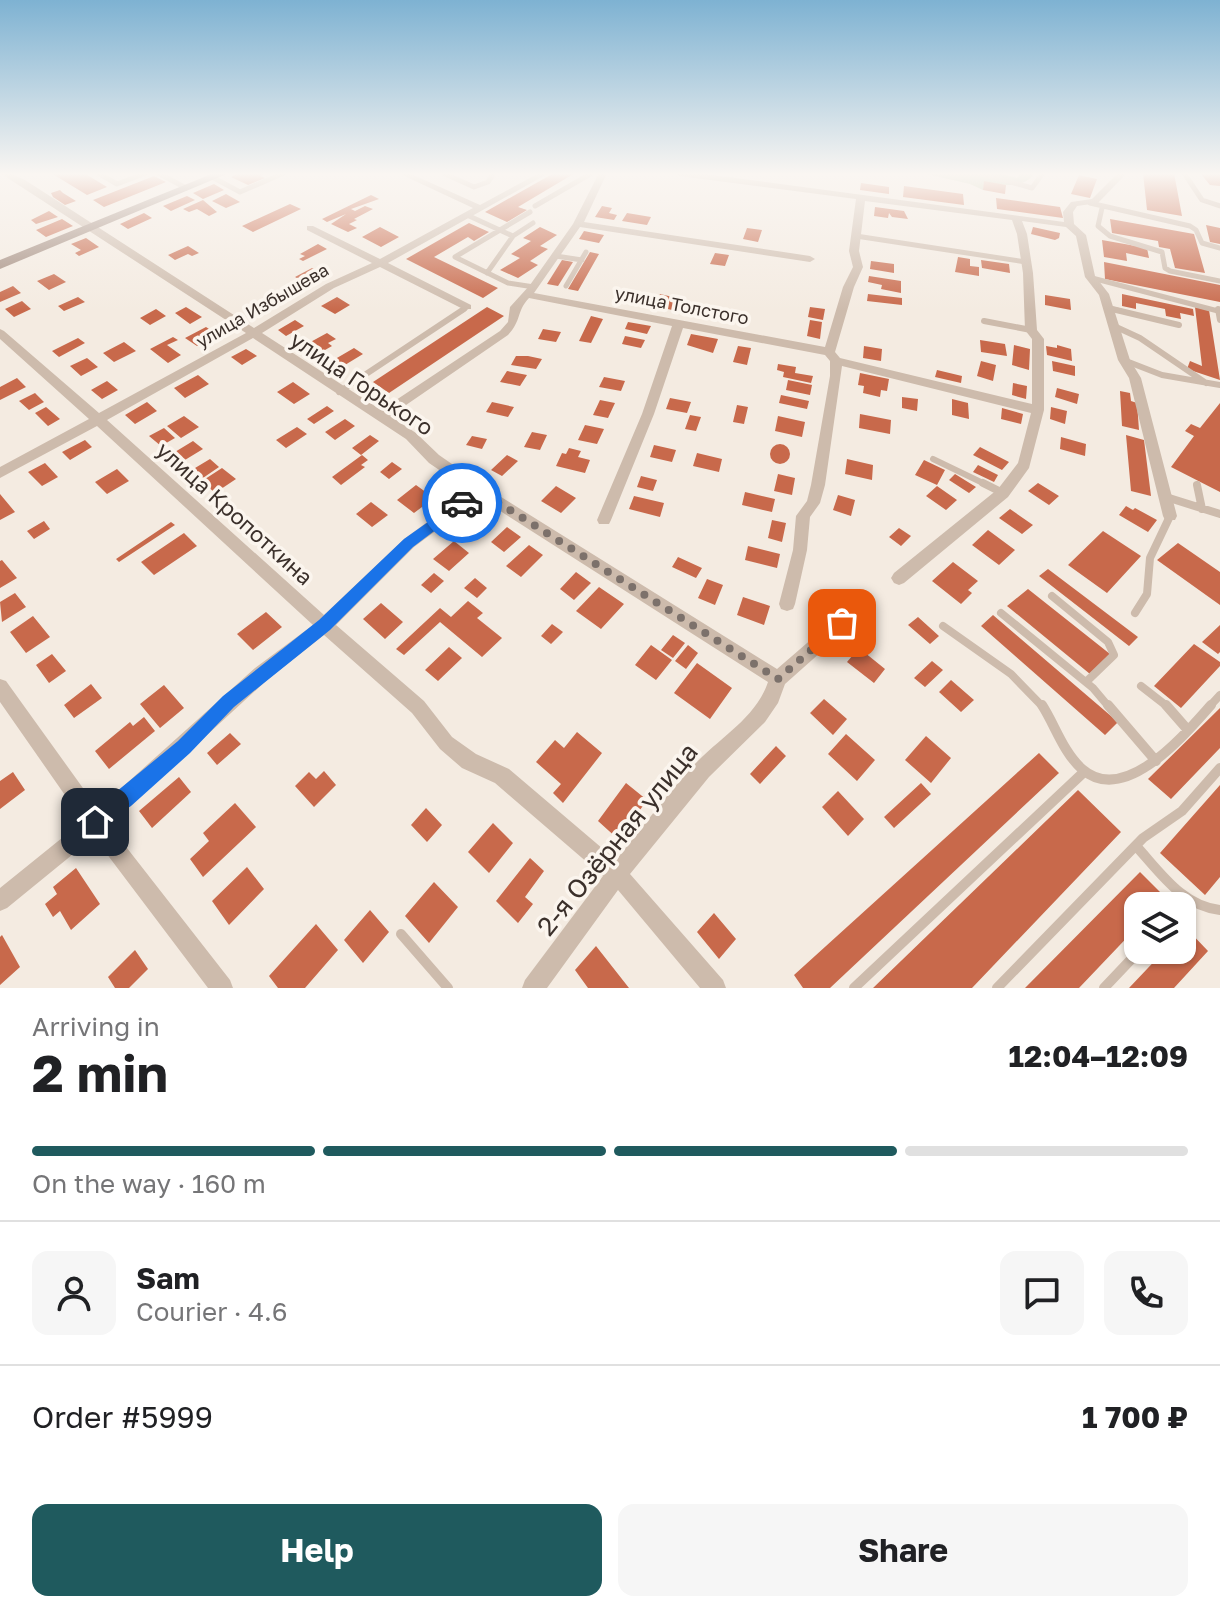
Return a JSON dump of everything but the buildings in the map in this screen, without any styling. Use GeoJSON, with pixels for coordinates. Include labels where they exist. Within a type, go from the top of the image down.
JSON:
{"type":"FeatureCollection","features":[{"type":"Feature","properties":{"kind":"main road"},"geometry":{"type":"LineString","coordinates":[[0,265],[111,219]]}},
{"type":"Feature","properties":{"kind":"street","name":"улица Горького"},"geometry":{"type":"LineString","coordinates":[[79,219],[339,392],[411,436],[434,459],[480,491],[778,679]]}},
{"type":"Feature","properties":{"kind":"street","name":"улица Избышева"},"geometry":{"type":"LineString","coordinates":[[0,473],[253,334],[330,286],[382,262],[460,219]]}},
{"type":"Feature","properties":{"kind":"street"},"geometry":{"type":"LineString","coordinates":[[380,417],[504,333],[513,323],[515,307],[531,291],[580,219]]}},
{"type":"Feature","properties":{"kind":"street"},"geometry":{"type":"LineString","coordinates":[[787,604],[800,550],[803,516],[813,503],[818,485],[832,356],[845,287],[858,267],[854,251],[858,219]]}},
{"type":"Feature","properties":{"kind":"street"},"geometry":{"type":"LineString","coordinates":[[899,578],[1003,493],[1024,464],[1038,410],[1038,339],[1031,330],[1026,262],[1022,234],[1016,219]]}},
{"type":"Feature","properties":{"kind":"street"},"geometry":{"type":"LineString","coordinates":[[1017,219],[1069,225],[1081,235],[1090,277],[1104,294],[1124,360],[1135,378],[1170,516]]}},
{"type":"Feature","properties":{"kind":"street"},"geometry":{"type":"LineString","coordinates":[[1069,219],[1069,225]]}},
{"type":"Feature","properties":{"kind":"street"},"geometry":{"type":"LineString","coordinates":[[578,224],[810,259]]}},
{"type":"Feature","properties":{"kind":"street"},"geometry":{"type":"LineString","coordinates":[[310,228],[467,307]]}},
{"type":"Feature","properties":{"kind":"street","name":"улица Толстого"},"geometry":{"type":"LineString","coordinates":[[531,291],[832,356],[1038,410]]}},
{"type":"Feature","properties":{"kind":"street"},"geometry":{"type":"LineString","coordinates":[[604,520],[648,414],[678,325]]}},
{"type":"Feature","properties":{"kind":"street","name":"улица Кропоткина"},"geometry":{"type":"LineString","coordinates":[[0,333],[418,707],[446,743],[469,761],[502,776],[617,874],[715,988]]}},
{"type":"Feature","properties":{"kind":"street"},"geometry":{"type":"LineString","coordinates":[[0,901],[124,800],[184,747],[229,701],[325,625],[409,543],[480,491]]}},
{"type":"Feature","properties":{"kind":"street","name":"2-я Озёрная улица"},"geometry":{"type":"LineString","coordinates":[[533,988],[617,874],[702,770],[759,716],[772,697],[778,679],[842,623]]}},
{"type":"Feature","properties":{"kind":"street"},"geometry":{"type":"LineString","coordinates":[[0,687],[95,822],[222,988]]}},
{"type":"Feature","properties":{"kind":"lane"},"geometry":{"type":"LineString","coordinates":[[476,219],[513,236]]}},
{"type":"Feature","properties":{"kind":"lane"},"geometry":{"type":"LineString","coordinates":[[518,219],[455,257],[531,291]]}},
{"type":"Feature","properties":{"kind":"lane"},"geometry":{"type":"LineString","coordinates":[[1097,219],[1104,234],[1143,243],[1162,252],[1165,268],[1170,271],[1220,281]]}},
{"type":"Feature","properties":{"kind":"lane"},"geometry":{"type":"LineString","coordinates":[[1159,219],[1190,226],[1196,230],[1202,243],[1220,248]]}},
{"type":"Feature","properties":{"kind":"lane"},"geometry":{"type":"LineString","coordinates":[[487,273],[513,236],[533,223]]}},
{"type":"Feature","properties":{"kind":"lane"},"geometry":{"type":"LineString","coordinates":[[856,236],[1026,262]]}},
{"type":"Feature","properties":{"kind":"lane"},"geometry":{"type":"LineString","coordinates":[[566,286],[586,252]]}},
{"type":"Feature","properties":{"kind":"lane"},"geometry":{"type":"LineString","coordinates":[[556,256],[582,260]]}},
{"type":"Feature","properties":{"kind":"lane"},"geometry":{"type":"LineString","coordinates":[[1090,277],[1218,309],[1220,320]]}},
{"type":"Feature","properties":{"kind":"lane"},"geometry":{"type":"LineString","coordinates":[[339,392],[467,307]]}},
{"type":"Feature","properties":{"kind":"lane"},"geometry":{"type":"LineString","coordinates":[[1108,308],[1179,325]]}},
{"type":"Feature","properties":{"kind":"lane"},"geometry":{"type":"LineString","coordinates":[[984,321],[1031,330]]}},
{"type":"Feature","properties":{"kind":"lane"},"geometry":{"type":"LineString","coordinates":[[1114,326],[1152,343],[1178,367],[1206,383]]}},
{"type":"Feature","properties":{"kind":"lane"},"geometry":{"type":"LineString","coordinates":[[1124,360],[1162,375],[1220,385]]}},
{"type":"Feature","properties":{"kind":"lane"},"geometry":{"type":"LineString","coordinates":[[933,459],[1003,493]]}},
{"type":"Feature","properties":{"kind":"lane"},"geometry":{"type":"LineString","coordinates":[[1197,485],[1202,509]]}},
{"type":"Feature","properties":{"kind":"lane"},"geometry":{"type":"LineString","coordinates":[[1166,497],[1220,514]]}},
{"type":"Feature","properties":{"kind":"lane"},"geometry":{"type":"LineString","coordinates":[[1135,613],[1144,603],[1149,585],[1147,566],[1167,530],[1170,516]]}},
{"type":"Feature","properties":{"kind":"lane"},"geometry":{"type":"LineString","coordinates":[[1052,596],[1114,650],[1114,655],[1086,682]]}},
{"type":"Feature","properties":{"kind":"lane"},"geometry":{"type":"LineString","coordinates":[[1001,613],[1086,682],[1156,761]]}},
{"type":"Feature","properties":{"kind":"lane"},"geometry":{"type":"LineString","coordinates":[[943,626],[1005,669],[1032,693],[1084,772],[1104,777],[1124,776],[1156,761],[1220,695]]}},
{"type":"Feature","properties":{"kind":"lane"},"geometry":{"type":"LineString","coordinates":[[1141,686],[1171,709],[1187,729]]}},
{"type":"Feature","properties":{"kind":"lane"},"geometry":{"type":"LineString","coordinates":[[997,988],[1136,846],[1182,811],[1220,768]]}},
{"type":"Feature","properties":{"kind":"lane"},"geometry":{"type":"LineString","coordinates":[[854,988],[1084,772]]}},
{"type":"Feature","properties":{"kind":"lane"},"geometry":{"type":"LineString","coordinates":[[1136,846],[1176,892]]}},
{"type":"Feature","properties":{"kind":"lane"},"geometry":{"type":"LineString","coordinates":[[1196,906],[1209,911],[1220,910]]}},
{"type":"Feature","properties":{"kind":"lane"},"geometry":{"type":"LineString","coordinates":[[401,934],[448,988]]}},
{"type":"Feature","properties":{"kind":"lane"},"geometry":{"type":"LineString","coordinates":[[1104,988],[1127,964]]}},
{"type":"Feature","properties":{"kind":"way so far"},"geometry":{"type":"LineString","coordinates":[[462,503],[480,491],[778,679],[842,623]]}},
{"type":"Feature","properties":{"kind":"route"},"geometry":{"type":"LineString","coordinates":[[95,822],[184,747],[229,701],[325,625],[409,543],[462,503]]}}]}
